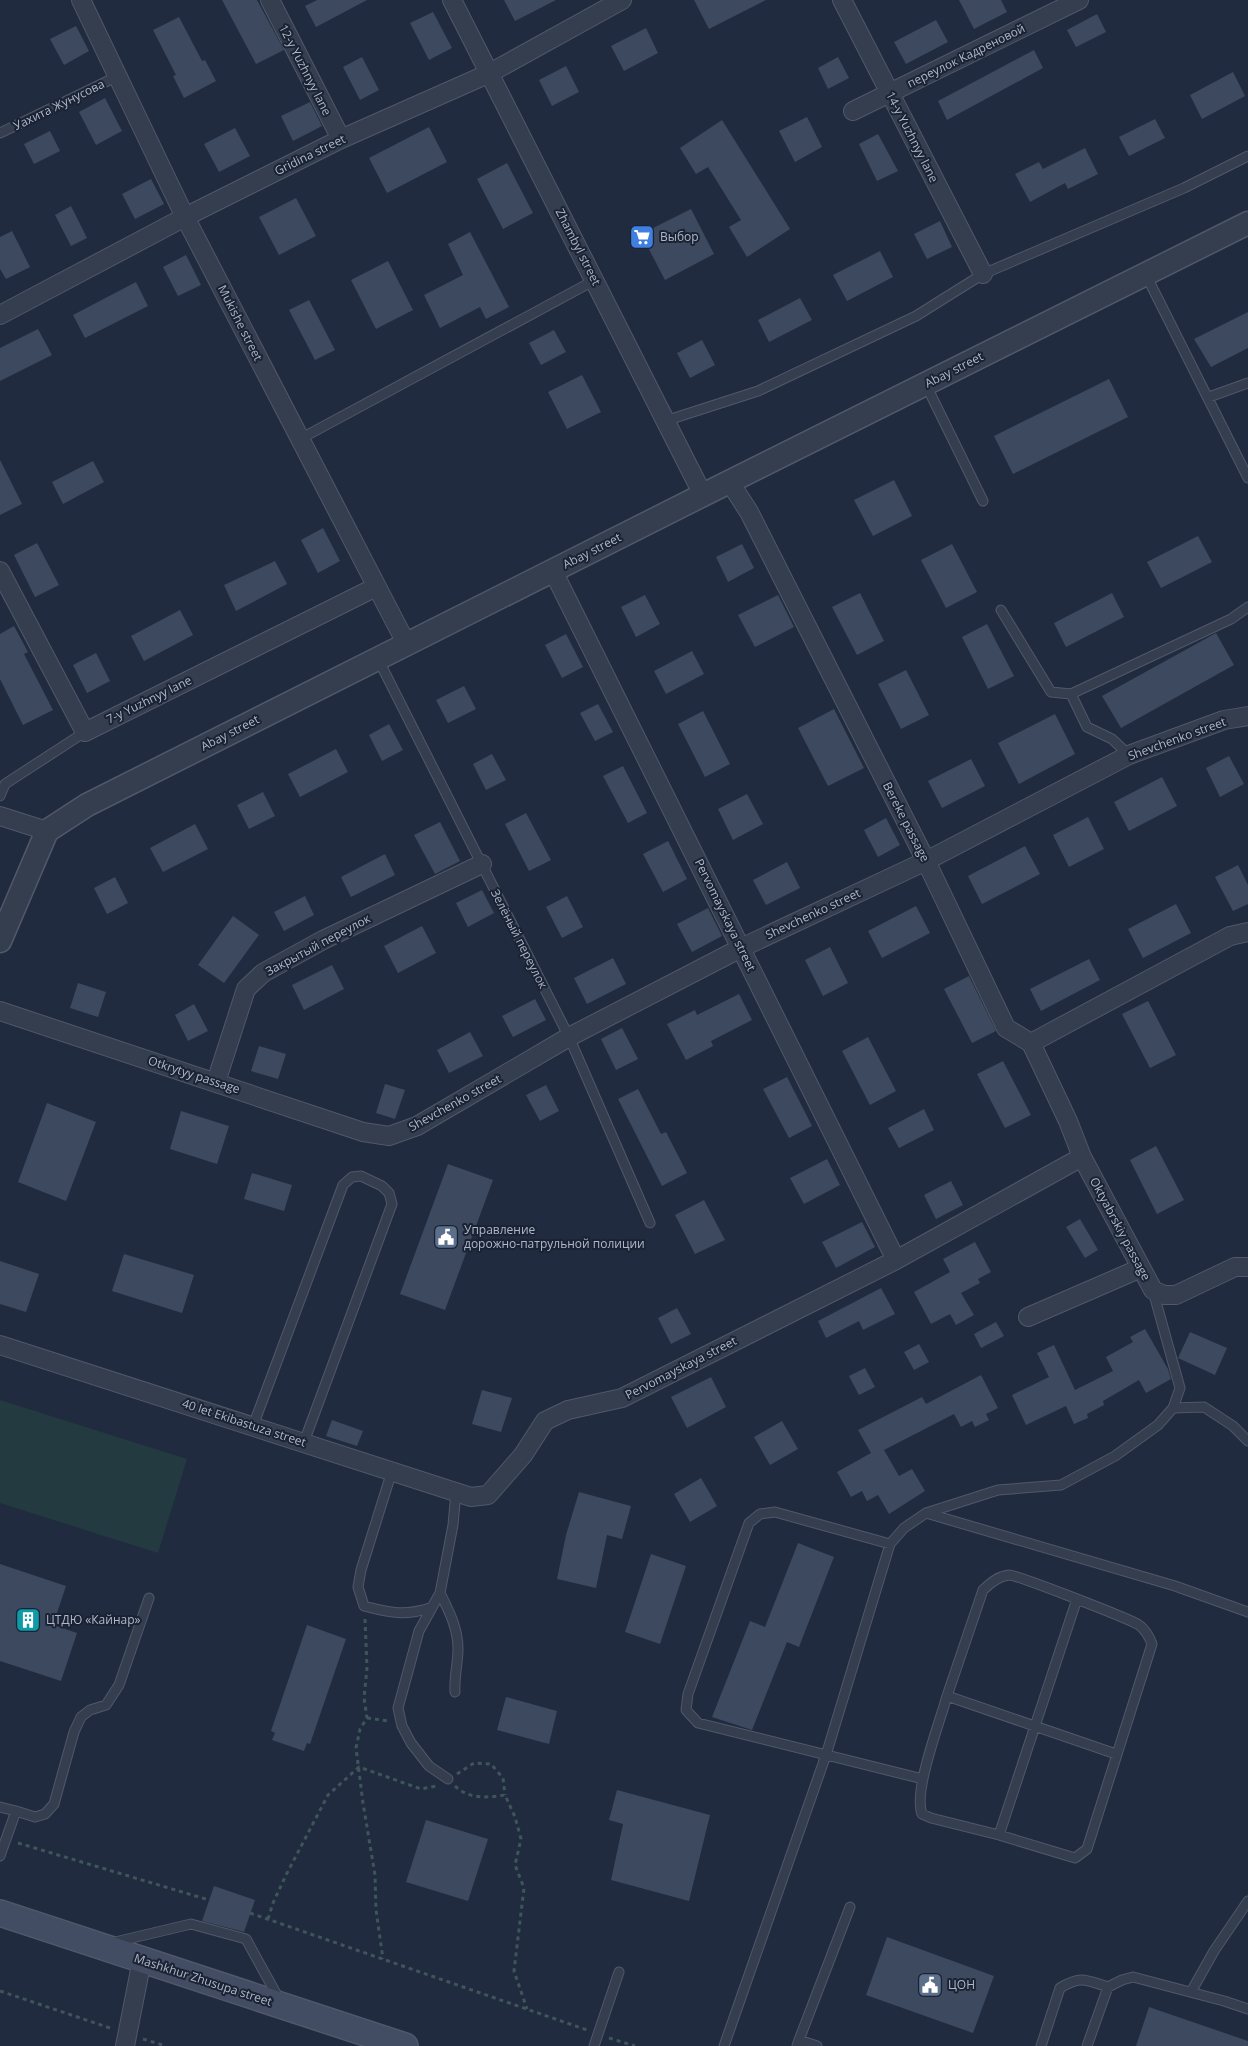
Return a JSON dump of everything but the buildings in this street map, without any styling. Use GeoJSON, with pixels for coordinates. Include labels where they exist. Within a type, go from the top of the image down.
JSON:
{"type":"FeatureCollection","features":[{"type":"Feature","properties":{"kind":"main road","name":"Mashkhur Zhusupa street"},"geometry":{"type":"LineString","coordinates":[[0,1914],[405,2046]]}},
{"type":"Feature","properties":{"kind":"street","name":"Mukishe street"},"geometry":{"type":"LineString","coordinates":[[81,0],[186,217],[406,644]]}},
{"type":"Feature","properties":{"kind":"street","name":"12-y Yuzhnyy lane"},"geometry":{"type":"LineString","coordinates":[[270,0],[341,139]]}},
{"type":"Feature","properties":{"kind":"street","name":"Zhambyl street"},"geometry":{"type":"LineString","coordinates":[[452,0],[702,495]]}},
{"type":"Feature","properties":{"kind":"street","name":"Gridina street"},"geometry":{"type":"LineString","coordinates":[[0,315],[186,217],[341,139],[490,73],[622,0]]}},
{"type":"Feature","properties":{"kind":"street","name":"14-y Yuzhnyy lane"},"geometry":{"type":"LineString","coordinates":[[842,0],[983,274]]}},
{"type":"Feature","properties":{"kind":"street","name":"переулок Кадреновой"},"geometry":{"type":"LineString","coordinates":[[853,111],[1079,0]]}},
{"type":"Feature","properties":{"kind":"street","name":"Abay street"},"geometry":{"type":"LineString","coordinates":[[46,831],[87,805],[702,495],[1248,223]]}},
{"type":"Feature","properties":{"kind":"street","name":"Bereke passage"},"geometry":{"type":"LineString","coordinates":[[730,481],[749,512],[926,861],[1006,1028],[1031,1043]]}},
{"type":"Feature","properties":{"kind":"street"},"geometry":{"type":"LineString","coordinates":[[0,571],[84,732]]}},
{"type":"Feature","properties":{"kind":"street","name":"Pervomayskaya street"},"geometry":{"type":"LineString","coordinates":[[553,571],[896,1260]]}},
{"type":"Feature","properties":{"kind":"street","name":"7-y Yuzhnyy lane"},"geometry":{"type":"LineString","coordinates":[[84,732],[376,587]]}},
{"type":"Feature","properties":{"kind":"street","name":"Shevchenko street"},"geometry":{"type":"LineString","coordinates":[[388,1136],[417,1126],[569,1037],[741,948],[926,861],[1129,756],[1224,720],[1248,716]]}},
{"type":"Feature","properties":{"kind":"street"},"geometry":{"type":"LineString","coordinates":[[0,816],[46,831],[0,941]]}},
{"type":"Feature","properties":{"kind":"street","name":"Закрытый переулок"},"geometry":{"type":"LineString","coordinates":[[216,1082],[246,989],[263,973],[323,940],[482,864]]}},
{"type":"Feature","properties":{"kind":"street"},"geometry":{"type":"LineString","coordinates":[[1082,1158],[1068,1121],[1031,1043],[1230,936],[1248,932]]}},
{"type":"Feature","properties":{"kind":"street","name":"Otkrytyy passage"},"geometry":{"type":"LineString","coordinates":[[0,1011],[363,1132],[388,1136]]}},
{"type":"Feature","properties":{"kind":"street","name":"Pervomayskaya street"},"geometry":{"type":"LineString","coordinates":[[488,1495],[523,1455],[545,1421],[568,1410],[622,1398],[896,1260],[1082,1158]]}},
{"type":"Feature","properties":{"kind":"street","name":"Oktyabrskiy passage"},"geometry":{"type":"LineString","coordinates":[[1082,1158],[1153,1290],[1164,1295],[1176,1295],[1235,1267],[1248,1267]]}},
{"type":"Feature","properties":{"kind":"street"},"geometry":{"type":"LineString","coordinates":[[1028,1317],[1141,1268]]}},
{"type":"Feature","properties":{"kind":"street","name":"40 let Ekibastuza street"},"geometry":{"type":"LineString","coordinates":[[0,1345],[471,1497],[488,1495]]}},
{"type":"Feature","properties":{"kind":"street"},"geometry":{"type":"LineString","coordinates":[[126,2040],[142,1960]]}},
{"type":"Feature","properties":{"kind":"lane","name":"Уахита Жунусова"},"geometry":{"type":"LineString","coordinates":[[0,133],[118,76]]}},
{"type":"Feature","properties":{"kind":"lane"},"geometry":{"type":"LineString","coordinates":[[665,420],[758,391],[916,316],[983,274],[1184,188],[1248,156]]}},
{"type":"Feature","properties":{"kind":"lane"},"geometry":{"type":"LineString","coordinates":[[1145,274],[1248,478]]}},
{"type":"Feature","properties":{"kind":"lane"},"geometry":{"type":"LineString","coordinates":[[300,439],[595,280]]}},
{"type":"Feature","properties":{"kind":"lane"},"geometry":{"type":"LineString","coordinates":[[1209,398],[1248,383]]}},
{"type":"Feature","properties":{"kind":"lane"},"geometry":{"type":"LineString","coordinates":[[925,384],[983,501]]}},
{"type":"Feature","properties":{"kind":"lane"},"geometry":{"type":"LineString","coordinates":[[1001,610],[1051,692],[1071,694],[1231,619],[1248,607]]}},
{"type":"Feature","properties":{"kind":"lane","name":"Зелёный переулок"},"geometry":{"type":"LineString","coordinates":[[378,659],[569,1037],[650,1223]]}},
{"type":"Feature","properties":{"kind":"lane"},"geometry":{"type":"LineString","coordinates":[[1071,694],[1087,727],[1112,739],[1129,756]]}},
{"type":"Feature","properties":{"kind":"lane"},"geometry":{"type":"LineString","coordinates":[[0,796],[5,784],[84,732]]}},
{"type":"Feature","properties":{"kind":"lane"},"geometry":{"type":"LineString","coordinates":[[253,1426],[343,1185],[352,1177],[361,1176],[382,1186],[389,1193],[392,1204],[304,1442]]}},
{"type":"Feature","properties":{"kind":"lane"},"geometry":{"type":"LineString","coordinates":[[724,2046],[826,1754],[890,1544],[904,1528],[926,1513],[998,1490],[1061,1485],[1115,1456],[1158,1425],[1173,1408],[1180,1388],[1153,1290]]}},
{"type":"Feature","properties":{"kind":"lane"},"geometry":{"type":"LineString","coordinates":[[1173,1408],[1204,1407],[1233,1426],[1248,1441]]}},
{"type":"Feature","properties":{"kind":"lane"},"geometry":{"type":"LineString","coordinates":[[392,1471],[361,1570],[358,1587],[364,1606],[391,1614],[415,1613],[430,1608]]}},
{"type":"Feature","properties":{"kind":"lane"},"geometry":{"type":"LineString","coordinates":[[448,1779],[429,1766],[411,1743],[402,1726],[398,1708],[419,1631],[440,1592],[453,1525],[456,1492]]}},
{"type":"Feature","properties":{"kind":"lane"},"geometry":{"type":"LineString","coordinates":[[890,1544],[775,1512],[760,1514],[748,1523],[688,1694],[686,1710],[698,1723],[923,1779]]}},
{"type":"Feature","properties":{"kind":"lane"},"geometry":{"type":"LineString","coordinates":[[926,1513],[1174,1586],[1248,1612]]}},
{"type":"Feature","properties":{"kind":"lane"},"geometry":{"type":"LineString","coordinates":[[1010,1575],[1077,1599],[1138,1624],[1147,1632],[1152,1644],[1087,1849],[1075,1858],[922,1814],[919,1806],[923,1779],[947,1696],[982,1590],[991,1581],[1010,1575]]}},
{"type":"Feature","properties":{"kind":"lane"},"geometry":{"type":"LineString","coordinates":[[440,1592],[454,1620],[458,1648],[454,1676],[455,1692]]}},
{"type":"Feature","properties":{"kind":"lane"},"geometry":{"type":"LineString","coordinates":[[0,1807],[35,1817],[45,1814],[54,1804],[74,1732],[81,1717],[90,1710],[106,1705],[113,1696],[119,1685],[149,1598]]}},
{"type":"Feature","properties":{"kind":"lane"},"geometry":{"type":"LineString","coordinates":[[999,1835],[1077,1599]]}},
{"type":"Feature","properties":{"kind":"lane"},"geometry":{"type":"LineString","coordinates":[[947,1696],[1116,1754]]}},
{"type":"Feature","properties":{"kind":"lane"},"geometry":{"type":"LineString","coordinates":[[0,1856],[16,1811]]}},
{"type":"Feature","properties":{"kind":"lane"},"geometry":{"type":"LineString","coordinates":[[1191,1992],[1214,1952],[1248,1901]]}},
{"type":"Feature","properties":{"kind":"lane"},"geometry":{"type":"LineString","coordinates":[[816,2046],[798,2043],[850,1906]]}},
{"type":"Feature","properties":{"kind":"lane"},"geometry":{"type":"LineString","coordinates":[[99,1946],[191,1924],[246,1939],[284,2006]]}},
{"type":"Feature","properties":{"kind":"lane"},"geometry":{"type":"LineString","coordinates":[[594,2046],[619,1972]]}},
{"type":"Feature","properties":{"kind":"lane"},"geometry":{"type":"LineString","coordinates":[[1087,2046],[1108,1988],[1122,1980],[1133,1977],[1191,1992],[1248,2010]]}},
{"type":"Feature","properties":{"kind":"lane"},"geometry":{"type":"LineString","coordinates":[[1041,2046],[1060,1988],[1074,1980],[1087,1980],[1108,1988]]}},
{"type":"Feature","properties":{"kind":"path"},"geometry":{"type":"LineString","coordinates":[[364,1606],[367,1668],[364,1698],[367,1718],[360,1729],[356,1748],[375,1874],[376,1910],[383,1959]]}},
{"type":"Feature","properties":{"kind":"path"},"geometry":{"type":"LineString","coordinates":[[367,1718],[384,1719],[402,1726]]}},
{"type":"Feature","properties":{"kind":"path"},"geometry":{"type":"LineString","coordinates":[[359,1767],[421,1789],[435,1787],[474,1763],[491,1764],[503,1778],[505,1795],[515,1816],[521,1839],[515,1866],[524,1888],[514,1971],[526,2009]]}},
{"type":"Feature","properties":{"kind":"path"},"geometry":{"type":"LineString","coordinates":[[268,1919],[286,1875],[300,1852],[328,1795],[359,1767]]}},
{"type":"Feature","properties":{"kind":"path"},"geometry":{"type":"LineString","coordinates":[[448,1779],[461,1792],[487,1798],[505,1795]]}},
{"type":"Feature","properties":{"kind":"path"},"geometry":{"type":"LineString","coordinates":[[5,1840],[209,1900]]}},
{"type":"Feature","properties":{"kind":"path"},"geometry":{"type":"LineString","coordinates":[[250,1913],[635,2046]]}},
{"type":"Feature","properties":{"kind":"path"},"geometry":{"type":"LineString","coordinates":[[0,1991],[126,2040],[166,2046]]}},
{"type":"Feature","properties":{"kind":"green space"},"geometry":{"type":"Polygon","coordinates":[[[0,1400],[187,1459],[158,1553],[0,1503],[0,1400]]]}},
{"type":"Feature","properties":{"kind":"place","name":"Выбор"},"geometry":{"type":"Point","coordinates":[642,237]}},
{"type":"Feature","properties":{"kind":"place","name":"Управление дорожно-патрульной полиции"},"geometry":{"type":"Point","coordinates":[446,1237]}},
{"type":"Feature","properties":{"kind":"place","name":"ЦТДЮ «Кайнар»"},"geometry":{"type":"Point","coordinates":[28,1620]}},
{"type":"Feature","properties":{"kind":"place","name":"ЦОН"},"geometry":{"type":"Point","coordinates":[930,1985]}}]}
